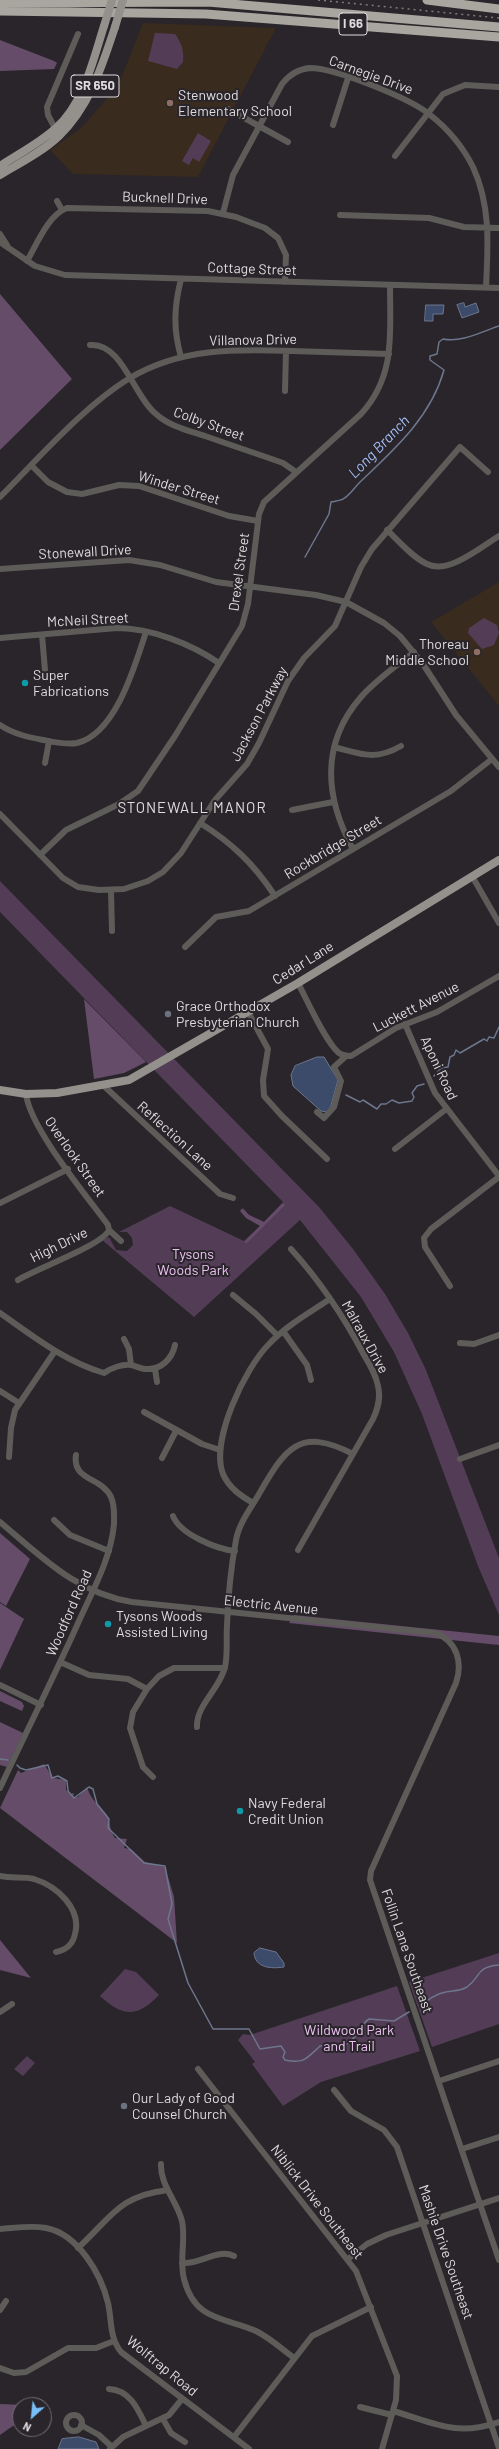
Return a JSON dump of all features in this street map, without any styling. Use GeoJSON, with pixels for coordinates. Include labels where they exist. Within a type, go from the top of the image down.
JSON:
{"type":"FeatureCollection","features":[{"type":"Feature","properties":{"kind":"highway"},"geometry":{"type":"LineString","coordinates":[[427,0],[499,9]]}},
{"type":"Feature","properties":{"kind":"highway"},"geometry":{"type":"LineString","coordinates":[[444,0],[499,4]]}},
{"type":"Feature","properties":{"kind":"highway"},"geometry":{"type":"LineString","coordinates":[[0,3],[142,1],[246,4],[499,27]]}},
{"type":"Feature","properties":{"kind":"highway","name":"I 66"},"geometry":{"type":"LineString","coordinates":[[0,10],[214,14],[499,37]]}},
{"type":"Feature","properties":{"kind":"main road","name":"SR 650"},"geometry":{"type":"LineString","coordinates":[[0,166],[57,132],[79,96],[112,0]]}},
{"type":"Feature","properties":{"kind":"main road","name":"SR 650"},"geometry":{"type":"LineString","coordinates":[[0,175],[57,132],[82,107],[96,84],[123,0]]}},
{"type":"Feature","properties":{"kind":"main road","name":"Cedar Lane"},"geometry":{"type":"LineString","coordinates":[[0,1090],[26,1094],[57,1093],[104,1086],[139,1075],[298,983],[499,860]]}},
{"type":"Feature","properties":{"kind":"street"},"geometry":{"type":"LineString","coordinates":[[57,132],[48,115],[47,108],[78,34]]}},
{"type":"Feature","properties":{"kind":"street","name":"Carnegie Drive"},"geometry":{"type":"LineString","coordinates":[[223,213],[232,178],[282,84],[295,72],[314,68],[396,94],[428,113],[450,134],[472,167],[482,192],[488,228],[486,287]]}},
{"type":"Feature","properties":{"kind":"street"},"geometry":{"type":"LineString","coordinates":[[333,125],[348,78]]}},
{"type":"Feature","properties":{"kind":"street"},"geometry":{"type":"LineString","coordinates":[[395,156],[443,94],[457,87],[470,84],[499,87]]}},
{"type":"Feature","properties":{"kind":"street"},"geometry":{"type":"LineString","coordinates":[[228,109],[288,142]]}},
{"type":"Feature","properties":{"kind":"street"},"geometry":{"type":"LineString","coordinates":[[27,261],[51,221],[62,210],[57,201]]}},
{"type":"Feature","properties":{"kind":"street","name":"Bucknell Drive"},"geometry":{"type":"LineString","coordinates":[[62,210],[72,207],[223,213],[265,228],[278,238],[286,255],[285,282]]}},
{"type":"Feature","properties":{"kind":"street"},"geometry":{"type":"LineString","coordinates":[[340,215],[428,218],[464,227],[499,228]]}},
{"type":"Feature","properties":{"kind":"street","name":"Cottage Street"},"geometry":{"type":"LineString","coordinates":[[0,234],[11,250]]}},
{"type":"Feature","properties":{"kind":"street","name":"Cottage Street"},"geometry":{"type":"LineString","coordinates":[[0,242],[27,261],[45,270],[65,275],[499,288]]}},
{"type":"Feature","properties":{"kind":"street"},"geometry":{"type":"LineString","coordinates":[[180,357],[174,330],[174,313],[181,279]]}},
{"type":"Feature","properties":{"kind":"street","name":"Drexel Street"},"geometry":{"type":"LineString","coordinates":[[40,855],[66,830],[119,804],[138,791],[175,736],[242,626],[250,587],[258,521],[264,502],[371,402],[385,376],[389,354],[390,285]]}},
{"type":"Feature","properties":{"kind":"street","name":"Colby Street"},"geometry":{"type":"LineString","coordinates":[[90,345],[99,345],[108,350],[119,361],[146,404],[167,422],[283,463],[296,472]]}},
{"type":"Feature","properties":{"kind":"street","name":"Villanova Drive"},"geometry":{"type":"LineString","coordinates":[[0,497],[92,407],[130,378],[180,357],[222,350],[389,354]]}},
{"type":"Feature","properties":{"kind":"street"},"geometry":{"type":"LineString","coordinates":[[285,391],[286,351]]}},
{"type":"Feature","properties":{"kind":"street","name":"Jackson Parkway"},"geometry":{"type":"LineString","coordinates":[[0,814],[70,884],[85,889],[111,890],[136,886],[163,872],[181,853],[215,800],[247,764],[259,744],[288,681],[304,658],[335,626],[361,567],[387,530],[460,448],[488,472]]}},
{"type":"Feature","properties":{"kind":"street","name":"Winder Street"},"geometry":{"type":"LineString","coordinates":[[32,466],[48,482],[67,492],[82,494],[119,485],[139,486],[229,516],[258,521]]}},
{"type":"Feature","properties":{"kind":"street"},"geometry":{"type":"LineString","coordinates":[[387,530],[420,560],[436,567],[453,564],[499,536]]}},
{"type":"Feature","properties":{"kind":"street","name":"Stonewall Drive"},"geometry":{"type":"LineString","coordinates":[[0,569],[129,560],[160,565],[216,582],[316,595],[346,602],[384,623],[414,652],[450,706],[499,767]]}},
{"type":"Feature","properties":{"kind":"street","name":"McNeil Street"},"geometry":{"type":"LineString","coordinates":[[0,638],[117,628],[146,632],[193,648],[219,663]]}},
{"type":"Feature","properties":{"kind":"street"},"geometry":{"type":"LineString","coordinates":[[0,725],[23,736],[69,744],[79,742],[93,736],[104,726],[126,686],[146,632]]}},
{"type":"Feature","properties":{"kind":"street"},"geometry":{"type":"LineString","coordinates":[[42,635],[44,670]]}},
{"type":"Feature","properties":{"kind":"street"},"geometry":{"type":"LineString","coordinates":[[353,850],[341,827],[333,802],[331,777],[334,747],[347,717],[361,697],[414,652]]}},
{"type":"Feature","properties":{"kind":"street"},"geometry":{"type":"LineString","coordinates":[[45,763],[49,741]]}},
{"type":"Feature","properties":{"kind":"street"},"geometry":{"type":"LineString","coordinates":[[334,747],[375,756],[384,755],[401,746]]}},
{"type":"Feature","properties":{"kind":"street","name":"Rockbridge Street"},"geometry":{"type":"LineString","coordinates":[[185,947],[216,917],[249,911],[450,791],[492,759]]}},
{"type":"Feature","properties":{"kind":"street"},"geometry":{"type":"LineString","coordinates":[[292,810],[333,802]]}},
{"type":"Feature","properties":{"kind":"street"},"geometry":{"type":"LineString","coordinates":[[200,823],[241,852],[260,874],[275,896]]}},
{"type":"Feature","properties":{"kind":"street"},"geometry":{"type":"LineString","coordinates":[[472,876],[499,922]]}},
{"type":"Feature","properties":{"kind":"street"},"geometry":{"type":"LineString","coordinates":[[111,890],[112,931]]}},
{"type":"Feature","properties":{"kind":"street","name":"Luckett Avenue"},"geometry":{"type":"LineString","coordinates":[[345,1056],[351,1056],[405,1024],[437,1012],[499,976]]}},
{"type":"Feature","properties":{"kind":"street"},"geometry":{"type":"LineString","coordinates":[[298,983],[330,1042],[345,1056],[334,1067],[341,1081],[334,1107],[326,1120],[318,1112]]}},
{"type":"Feature","properties":{"kind":"street"},"geometry":{"type":"LineString","coordinates":[[248,1012],[268,1049],[263,1080],[264,1096],[282,1116],[327,1159]]}},
{"type":"Feature","properties":{"kind":"street","name":"Aponi Road"},"geometry":{"type":"LineString","coordinates":[[405,1024],[433,1089],[445,1110],[499,1177]]}},
{"type":"Feature","properties":{"kind":"street","name":"Reflection Lane"},"geometry":{"type":"LineString","coordinates":[[104,1086],[220,1194],[233,1198]]}},
{"type":"Feature","properties":{"kind":"street","name":"Overlook Street"},"geometry":{"type":"LineString","coordinates":[[26,1094],[31,1115],[108,1224],[109,1230],[121,1241]]}},
{"type":"Feature","properties":{"kind":"street"},"geometry":{"type":"LineString","coordinates":[[395,1149],[445,1110]]}},
{"type":"Feature","properties":{"kind":"street"},"geometry":{"type":"LineString","coordinates":[[0,1202],[68,1169]]}},
{"type":"Feature","properties":{"kind":"street"},"geometry":{"type":"LineString","coordinates":[[450,1286],[425,1245],[424,1238],[430,1229],[499,1177]]}},
{"type":"Feature","properties":{"kind":"street","name":"High Drive"},"geometry":{"type":"LineString","coordinates":[[18,1280],[38,1269],[91,1245],[106,1236],[109,1230]]}},
{"type":"Feature","properties":{"kind":"street","name":"Malraux Drive"},"geometry":{"type":"LineString","coordinates":[[291,1249],[330,1299],[359,1345],[378,1386],[379,1401],[376,1414],[298,1550]]}},
{"type":"Feature","properties":{"kind":"street"},"geometry":{"type":"LineString","coordinates":[[233,1294],[277,1335]]}},
{"type":"Feature","properties":{"kind":"street"},"geometry":{"type":"LineString","coordinates":[[254,1503],[239,1494],[228,1483],[222,1469],[220,1450],[227,1420],[235,1398],[260,1356],[277,1335],[330,1299]]}},
{"type":"Feature","properties":{"kind":"street"},"geometry":{"type":"LineString","coordinates":[[0,1312],[55,1352],[89,1368],[104,1373],[111,1368],[131,1365],[145,1369],[155,1369],[170,1357],[176,1345]]}},
{"type":"Feature","properties":{"kind":"street"},"geometry":{"type":"LineString","coordinates":[[283,1331],[307,1365],[311,1380]]}},
{"type":"Feature","properties":{"kind":"street"},"geometry":{"type":"LineString","coordinates":[[460,1343],[474,1344],[499,1335]]}},
{"type":"Feature","properties":{"kind":"street"},"geometry":{"type":"LineString","coordinates":[[124,1338],[129,1349],[131,1365]]}},
{"type":"Feature","properties":{"kind":"street"},"geometry":{"type":"LineString","coordinates":[[9,1457],[12,1421],[19,1403],[55,1352]]}},
{"type":"Feature","properties":{"kind":"street"},"geometry":{"type":"LineString","coordinates":[[155,1369],[157,1382]]}},
{"type":"Feature","properties":{"kind":"street"},"geometry":{"type":"LineString","coordinates":[[0,1391],[19,1403]]}},
{"type":"Feature","properties":{"kind":"street"},"geometry":{"type":"LineString","coordinates":[[144,1412],[202,1444],[220,1450]]}},
{"type":"Feature","properties":{"kind":"street"},"geometry":{"type":"LineString","coordinates":[[162,1458],[176,1431]]}},
{"type":"Feature","properties":{"kind":"street"},"geometry":{"type":"LineString","coordinates":[[197,1727],[200,1713],[225,1668],[228,1613],[238,1533],[254,1503],[282,1456],[296,1446],[320,1441],[338,1446],[353,1454]]}},
{"type":"Feature","properties":{"kind":"street"},"geometry":{"type":"LineString","coordinates":[[460,1459],[499,1445]]}},
{"type":"Feature","properties":{"kind":"street","name":"Woodford Road"},"geometry":{"type":"LineString","coordinates":[[0,1788],[41,1705],[109,1551],[113,1527],[113,1502],[103,1486],[79,1472],[75,1465],[76,1455]]}},
{"type":"Feature","properties":{"kind":"street"},"geometry":{"type":"LineString","coordinates":[[173,1516],[180,1526],[209,1545],[235,1551]]}},
{"type":"Feature","properties":{"kind":"street"},"geometry":{"type":"LineString","coordinates":[[54,1520],[70,1535],[109,1551]]}},
{"type":"Feature","properties":{"kind":"street","name":"Electric Avenue"},"geometry":{"type":"LineString","coordinates":[[0,1522],[66,1577],[92,1592],[132,1602],[435,1633],[450,1642],[458,1656]]}},
{"type":"Feature","properties":{"kind":"street","name":"Follin Lane Southeast"},"geometry":{"type":"LineString","coordinates":[[458,1656],[460,1668],[456,1683],[370,1876],[499,2260]]}},
{"type":"Feature","properties":{"kind":"street"},"geometry":{"type":"LineString","coordinates":[[60,1662],[89,1675],[128,1679],[147,1688]]}},
{"type":"Feature","properties":{"kind":"street"},"geometry":{"type":"LineString","coordinates":[[153,1777],[143,1766],[130,1728],[134,1710],[147,1688],[158,1676],[174,1668],[225,1668]]}},
{"type":"Feature","properties":{"kind":"street"},"geometry":{"type":"LineString","coordinates":[[0,1685],[41,1705]]}},
{"type":"Feature","properties":{"kind":"street"},"geometry":{"type":"LineString","coordinates":[[0,1876],[40,1882],[70,1904],[76,1920],[75,1936],[70,1946],[56,1952]]}},
{"type":"Feature","properties":{"kind":"street"},"geometry":{"type":"LineString","coordinates":[[0,2012],[12,2004]]}},
{"type":"Feature","properties":{"kind":"street"},"geometry":{"type":"LineString","coordinates":[[439,2081],[499,2061]]}},
{"type":"Feature","properties":{"kind":"street","name":"Niblick Drive Southeast"},"geometry":{"type":"LineString","coordinates":[[198,2069],[356,2271],[397,2376],[398,2391],[382,2449]]}},
{"type":"Feature","properties":{"kind":"street","name":"Mashie Drive Southeast"},"geometry":{"type":"LineString","coordinates":[[334,2090],[351,2111],[384,2130],[394,2140],[499,2448]]}},
{"type":"Feature","properties":{"kind":"street"},"geometry":{"type":"LineString","coordinates":[[462,2149],[499,2137]]}},
{"type":"Feature","properties":{"kind":"street"},"geometry":{"type":"LineString","coordinates":[[161,2164],[162,2178],[182,2222],[184,2245],[182,2263],[183,2277],[189,2291],[206,2312],[219,2320],[257,2332],[294,2358]]}},
{"type":"Feature","properties":{"kind":"street"},"geometry":{"type":"LineString","coordinates":[[78,2248],[128,2201],[147,2193],[168,2190]]}},
{"type":"Feature","properties":{"kind":"street"},"geometry":{"type":"LineString","coordinates":[[348,2259],[375,2240],[499,2198]]}},
{"type":"Feature","properties":{"kind":"street","name":"Wolftrap Road"},"geometry":{"type":"LineString","coordinates":[[0,2229],[37,2227],[50,2228],[66,2237],[78,2248],[102,2285],[108,2303],[114,2341],[122,2352],[249,2449]]}},
{"type":"Feature","properties":{"kind":"street"},"geometry":{"type":"LineString","coordinates":[[182,2263],[194,2263],[219,2254],[234,2256]]}},
{"type":"Feature","properties":{"kind":"street"},"geometry":{"type":"LineString","coordinates":[[0,2310],[6,2301]]}},
{"type":"Feature","properties":{"kind":"street"},"geometry":{"type":"LineString","coordinates":[[234,2437],[312,2336],[371,2307]]}},
{"type":"Feature","properties":{"kind":"street"},"geometry":{"type":"LineString","coordinates":[[0,2368],[14,2373],[26,2372],[68,2348],[96,2348],[114,2341]]}},
{"type":"Feature","properties":{"kind":"street"},"geometry":{"type":"LineString","coordinates":[[109,2390],[121,2390],[137,2408],[146,2426]]}},
{"type":"Feature","properties":{"kind":"street"},"geometry":{"type":"LineString","coordinates":[[81,2425],[99,2436],[111,2448],[123,2437],[163,2419],[174,2410],[182,2399]]}},
{"type":"Feature","properties":{"kind":"street"},"geometry":{"type":"LineString","coordinates":[[360,2407],[392,2413],[458,2430],[474,2430],[499,2422]]}},
{"type":"Feature","properties":{"kind":"street"},"geometry":{"type":"LineString","coordinates":[[163,2419],[171,2433],[185,2442]]}},
{"type":"Feature","properties":{"kind":"shaded area","name":"Stenwood Elementary School"},"geometry":{"type":"Polygon","coordinates":[[[143,23],[276,28],[198,177],[73,174],[50,150],[81,128],[118,86],[143,23]]]}},
{"type":"Feature","properties":{"kind":"shaded area"},"geometry":{"type":"Polygon","coordinates":[[[0,40],[57,63],[54,69],[0,71],[0,40]]]}},
{"type":"Feature","properties":{"kind":"shaded area"},"geometry":{"type":"Polygon","coordinates":[[[0,294],[72,379],[0,450],[0,294]]]}},
{"type":"Feature","properties":{"kind":"shaded area","name":"Thoreau Middle School"},"geometry":{"type":"Polygon","coordinates":[[[499,582],[499,706],[431,622],[499,582]]]}},
{"type":"Feature","properties":{"kind":"shaded area"},"geometry":{"type":"Polygon","coordinates":[[[84,999],[146,1062],[124,1073],[94,1079],[84,999]]]}},
{"type":"Feature","properties":{"kind":"shaded area"},"geometry":{"type":"Polygon","coordinates":[[[283,1203],[285,1205],[247,1243],[244,1242],[260,1226],[246,1218],[240,1211],[243,1209],[249,1215],[264,1222],[283,1203]]]}},
{"type":"Feature","properties":{"kind":"shaded area"},"geometry":{"type":"Polygon","coordinates":[[[0,1533],[30,1559],[6,1606],[0,1602],[0,1533]]]}},
{"type":"Feature","properties":{"kind":"shaded area"},"geometry":{"type":"Polygon","coordinates":[[[0,1603],[24,1619],[0,1670],[0,1603]]]}},
{"type":"Feature","properties":{"kind":"shaded area"},"geometry":{"type":"Polygon","coordinates":[[[294,1615],[499,1636],[499,1645],[289,1623],[294,1615]]]}},
{"type":"Feature","properties":{"kind":"shaded area"},"geometry":{"type":"Polygon","coordinates":[[[0,1691],[22,1702],[24,1706],[22,1711],[0,1701],[0,1691]]]}},
{"type":"Feature","properties":{"kind":"shaded area"},"geometry":{"type":"Polygon","coordinates":[[[0,1722],[23,1733],[7,1767],[0,1765],[0,1722]]]}},
{"type":"Feature","properties":{"kind":"shaded area"},"geometry":{"type":"Polygon","coordinates":[[[44,1764],[53,1778],[66,1780],[66,1790],[70,1794],[74,1793],[73,1797],[78,1797],[87,1787],[93,1799],[107,1815],[115,1838],[127,1839],[124,1848],[131,1849],[145,1862],[165,1867],[174,1897],[177,1943],[0,1808],[18,1770],[21,1773],[44,1764]]]}},
{"type":"Feature","properties":{"kind":"shaded area"},"geometry":{"type":"Polygon","coordinates":[[[0,1940],[31,1978],[0,1970],[0,1940]]]}},
{"type":"Feature","properties":{"kind":"shaded area"},"geometry":{"type":"Polygon","coordinates":[[[0,2404],[12,2404],[12,2427],[0,2435],[0,2404]]]}},
{"type":"Feature","properties":{"kind":"green space"},"geometry":{"type":"Polygon","coordinates":[[[155,33],[175,34],[177,37],[183,51],[183,62],[177,69],[148,61],[155,33]]]}},
{"type":"Feature","properties":{"kind":"green space"},"geometry":{"type":"Polygon","coordinates":[[[198,133],[211,141],[199,162],[193,158],[189,165],[182,161],[198,133]]]}},
{"type":"Feature","properties":{"kind":"green space"},"geometry":{"type":"Polygon","coordinates":[[[484,618],[497,625],[499,633],[494,645],[482,649],[468,633],[469,628],[484,618]]]}},
{"type":"Feature","properties":{"kind":"green space","name":"Tysons Woods Park"},"geometry":{"type":"Polygon","coordinates":[[[0,881],[319,1207],[353,1249],[385,1294],[408,1333],[426,1370],[499,1558],[499,1615],[478,1566],[422,1414],[394,1352],[361,1297],[300,1220],[194,1317],[102,1240],[109,1237],[116,1250],[127,1251],[133,1245],[132,1238],[127,1232],[119,1232],[170,1206],[244,1241],[261,1225],[246,1217],[240,1210],[243,1208],[249,1215],[264,1222],[283,1202],[0,912],[0,881]]]}},
{"type":"Feature","properties":{"kind":"green space","name":"Wildwood Park and Trail"},"geometry":{"type":"Polygon","coordinates":[[[499,1953],[499,2024],[432,2047],[409,1982],[499,1953]]]}},
{"type":"Feature","properties":{"kind":"green space"},"geometry":{"type":"Polygon","coordinates":[[[125,1969],[136,1972],[159,1995],[151,2003],[137,2011],[123,2011],[108,2003],[100,1996],[125,1969]]]}},
{"type":"Feature","properties":{"kind":"green space","name":"Wildwood Park and Trail"},"geometry":{"type":"Polygon","coordinates":[[[397,1986],[420,2051],[321,2082],[283,2106],[252,2064],[255,2062],[238,2040],[243,2034],[250,2035],[397,1986]]]}},
{"type":"Feature","properties":{"kind":"green space"},"geometry":{"type":"Polygon","coordinates":[[[27,2056],[35,2063],[23,2076],[14,2069],[27,2056]]]}},
{"type":"Feature","properties":{"kind":"water"},"geometry":{"type":"Polygon","coordinates":[[[464,303],[465,307],[476,303],[479,312],[462,318],[457,305],[464,303]]]}},
{"type":"Feature","properties":{"kind":"water"},"geometry":{"type":"Polygon","coordinates":[[[426,305],[444,305],[443,314],[433,314],[433,321],[425,321],[426,305]]]}},
{"type":"Feature","properties":{"kind":"water"},"geometry":{"type":"Polygon","coordinates":[[[317,1057],[324,1057],[338,1080],[330,1109],[326,1112],[321,1111],[293,1086],[291,1075],[295,1066],[317,1057]]]}},
{"type":"Feature","properties":{"kind":"water"},"geometry":{"type":"Polygon","coordinates":[[[260,1948],[276,1952],[284,1963],[284,1967],[274,1968],[261,1965],[257,1962],[254,1953],[260,1948]]]}},
{"type":"Feature","properties":{"kind":"water"},"geometry":{"type":"Polygon","coordinates":[[[79,2437],[96,2442],[99,2449],[58,2449],[62,2439],[79,2437]]]}},
{"type":"Feature","properties":{"kind":"waterway","name":"Long Branch"},"geometry":{"type":"LineString","coordinates":[[305,557],[329,514],[331,502],[342,500],[350,494],[360,482],[386,458],[421,418],[438,387],[444,370],[430,360],[430,356],[437,354],[439,342],[443,339],[457,340],[499,326]]}},
{"type":"Feature","properties":{"kind":"waterway"},"geometry":{"type":"LineString","coordinates":[[434,1076],[441,1068],[448,1067],[450,1057],[454,1055],[456,1050],[460,1053],[484,1039],[487,1041],[489,1037],[494,1038],[499,1027]]}},
{"type":"Feature","properties":{"kind":"waterway"},"geometry":{"type":"LineString","coordinates":[[346,1095],[360,1102],[363,1100],[377,1109],[381,1104],[386,1104],[392,1100],[399,1103],[412,1101],[414,1097],[412,1093],[417,1086],[424,1084]]}},
{"type":"Feature","properties":{"kind":"waterway"},"geometry":{"type":"LineString","coordinates":[[0,1759],[8,1760]]}},
{"type":"Feature","properties":{"kind":"waterway"},"geometry":{"type":"LineString","coordinates":[[17,1765],[26,1770],[48,1765],[52,1778],[58,1776],[67,1781],[68,1791],[74,1798],[89,1787],[93,1789],[97,1804],[109,1819],[108,1828],[144,1863],[165,1866],[172,1904],[168,1919],[188,1983],[213,2029],[249,2029],[260,2049],[281,2046],[285,2052],[283,2057],[285,2060],[301,2061],[320,2046],[342,2046],[349,2043],[369,2019],[394,2021],[409,2012]]}},
{"type":"Feature","properties":{"kind":"waterway"},"geometry":{"type":"LineString","coordinates":[[420,2005],[439,1994],[464,1989],[482,1970],[491,1966],[499,1965]]}},
{"type":"Feature","properties":{"kind":"railway"},"geometry":{"type":"LineString","coordinates":[[318,0],[499,18]]}},
{"type":"Feature","properties":{"kind":"place","name":"Stenwood Elementary School"},"geometry":{"type":"Point","coordinates":[170,103]}},
{"type":"Feature","properties":{"kind":"place","name":"Thoreau Middle School"},"geometry":{"type":"Point","coordinates":[477,652]}},
{"type":"Feature","properties":{"kind":"place","name":"Super Fabrications"},"geometry":{"type":"Point","coordinates":[25,683]}},
{"type":"Feature","properties":{"kind":"place","name":"Grace Orthodox Presbyterian Church"},"geometry":{"type":"Point","coordinates":[168,1014]}},
{"type":"Feature","properties":{"kind":"place","name":"Tysons Woods Assisted Living"},"geometry":{"type":"Point","coordinates":[108,1624]}},
{"type":"Feature","properties":{"kind":"place","name":"Navy Federal Credit Union"},"geometry":{"type":"Point","coordinates":[240,1811]}},
{"type":"Feature","properties":{"kind":"place","name":"Our Lady of Good Counsel Church"},"geometry":{"type":"Point","coordinates":[124,2106]}},
{"type":"Feature","properties":{"kind":"district","name":"STONEWALL MANOR"},"geometry":{"type":"Point","coordinates":[192,808]}}]}
